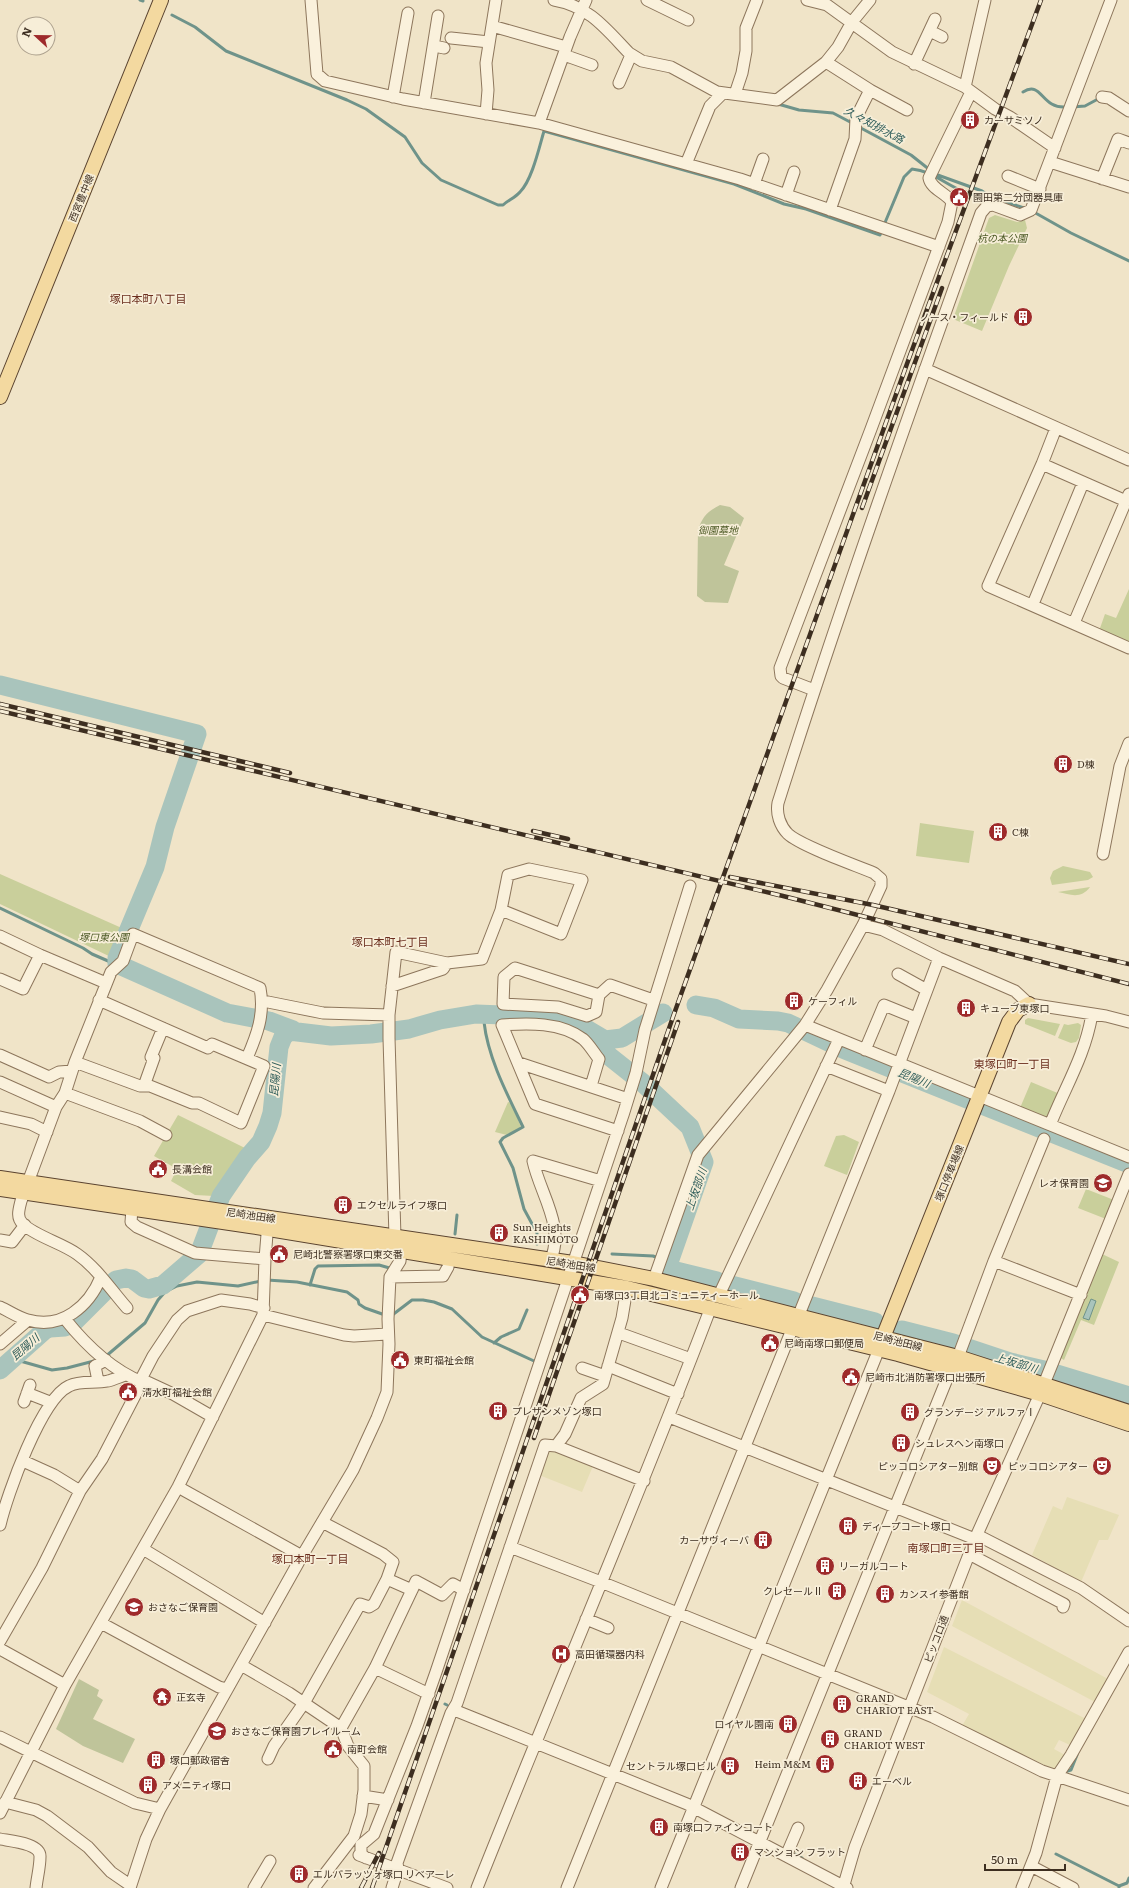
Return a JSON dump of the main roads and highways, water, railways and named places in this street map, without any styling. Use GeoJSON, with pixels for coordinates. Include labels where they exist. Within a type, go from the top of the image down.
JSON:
{"type":"FeatureCollection","features":[{"type":"Feature","properties":{"kind":"main road","name":"西宮豊中線"},"geometry":{"type":"LineString","coordinates":[[0,397],[161,0]]}},
{"type":"Feature","properties":{"kind":"main road","name":"塚口停車場線"},"geometry":{"type":"LineString","coordinates":[[881,1343],[1009,1022],[1018,1010],[1029,1004]]}},
{"type":"Feature","properties":{"kind":"main road","name":"尼崎池田線"},"geometry":{"type":"LineString","coordinates":[[0,1178],[26,1187],[132,1209],[212,1215]]}},
{"type":"Feature","properties":{"kind":"main road","name":"尼崎池田線"},"geometry":{"type":"LineString","coordinates":[[0,1189],[26,1187],[268,1223],[395,1237],[550,1261],[656,1275],[715,1301]]}},
{"type":"Feature","properties":{"kind":"main road","name":"尼崎池田線"},"geometry":{"type":"LineString","coordinates":[[268,1223],[401,1251],[715,1301],[881,1343],[951,1369],[1046,1380],[1129,1424]]}},
{"type":"Feature","properties":{"kind":"main road","name":"尼崎池田線"},"geometry":{"type":"LineString","coordinates":[[881,1343],[961,1349],[1129,1412]]}},
{"type":"Feature","properties":{"kind":"water"},"geometry":{"type":"Polygon","coordinates":[[[1091,1299],[1096,1301],[1089,1320],[1083,1318],[1091,1299]]]}},
{"type":"Feature","properties":{"kind":"waterway"},"geometry":{"type":"LineString","coordinates":[[172,15],[195,27],[226,51],[366,109],[405,137],[422,163],[441,180],[498,205],[503,205],[518,194],[524,187],[535,163],[544,131],[734,184],[784,204],[806,209],[880,235],[882,230]]}},
{"type":"Feature","properties":{"kind":"waterway"},"geometry":{"type":"LineString","coordinates":[[1023,92],[1029,89],[1034,90],[1051,104],[1066,107]]}},
{"type":"Feature","properties":{"kind":"waterway"},"geometry":{"type":"LineString","coordinates":[[1072,107],[1085,106],[1098,99]]}},
{"type":"Feature","properties":{"kind":"waterway","name":"久々知排水路"},"geometry":{"type":"LineString","coordinates":[[778,104],[799,110],[833,113],[852,123]]}},
{"type":"Feature","properties":{"kind":"waterway","name":"久々知排水路"},"geometry":{"type":"LineString","coordinates":[[859,127],[911,155],[935,174],[982,191],[989,196],[1027,209]]}},
{"type":"Feature","properties":{"kind":"waterway"},"geometry":{"type":"LineString","coordinates":[[884,225],[904,177],[912,169],[931,174],[967,193],[989,196]]}},
{"type":"Feature","properties":{"kind":"waterway","name":"久々知排水路"},"geometry":{"type":"LineString","coordinates":[[1032,211],[1071,233],[1129,261]]}},
{"type":"Feature","properties":{"kind":"waterway"},"geometry":{"type":"LineString","coordinates":[[0,685],[197,734],[165,827],[155,867],[117,958],[117,964],[227,1013],[269,1021],[293,1030]]}},
{"type":"Feature","properties":{"kind":"waterway"},"geometry":{"type":"LineString","coordinates":[[0,908],[115,964]]}},
{"type":"Feature","properties":{"kind":"waterway","name":"昆陽川"},"geometry":{"type":"LineString","coordinates":[[696,1005],[714,1008],[739,1019],[788,1023],[845,1050],[1129,1164]]}},
{"type":"Feature","properties":{"kind":"waterway","name":"昆陽川"},"geometry":{"type":"LineString","coordinates":[[0,1370],[45,1330],[50,1328],[65,1327],[74,1322],[116,1280],[126,1278],[132,1279],[144,1288],[149,1289],[163,1285],[199,1254],[221,1196],[247,1158],[261,1142],[268,1126],[272,1113],[279,1047],[283,1037],[289,1031],[331,1036],[371,1034],[409,1029],[440,1020],[476,1014],[532,1016],[550,1015],[578,1024],[605,1040],[622,1038],[663,1013]]}},
{"type":"Feature","properties":{"kind":"waterway"},"geometry":{"type":"LineString","coordinates":[[484,1022],[486,1035],[494,1062],[523,1127],[503,1138],[500,1142],[513,1168],[524,1209],[537,1233],[537,1244]]}},
{"type":"Feature","properties":{"kind":"waterway","name":"上坂部川"},"geometry":{"type":"LineString","coordinates":[[590,1033],[609,1056],[643,1083],[690,1127],[704,1162],[669,1262],[669,1267],[672,1270],[717,1281]]}},
{"type":"Feature","properties":{"kind":"waterway"},"geometry":{"type":"LineString","coordinates":[[455,1234],[457,1215]]}},
{"type":"Feature","properties":{"kind":"waterway"},"geometry":{"type":"LineString","coordinates":[[612,1254],[653,1256],[669,1262]]}},
{"type":"Feature","properties":{"kind":"waterway"},"geometry":{"type":"LineString","coordinates":[[310,1285],[315,1269],[318,1266],[379,1265],[393,1269]]}},
{"type":"Feature","properties":{"kind":"waterway"},"geometry":{"type":"LineString","coordinates":[[267,1280],[297,1282],[347,1292],[358,1300],[359,1304],[365,1308],[385,1315]]}},
{"type":"Feature","properties":{"kind":"waterway"},"geometry":{"type":"LineString","coordinates":[[105,1357],[145,1323],[158,1300],[165,1292],[177,1286],[197,1282],[238,1286],[261,1281]]}},
{"type":"Feature","properties":{"kind":"waterway","name":"上坂部川"},"geometry":{"type":"LineString","coordinates":[[731,1285],[794,1301]]}},
{"type":"Feature","properties":{"kind":"waterway"},"geometry":{"type":"LineString","coordinates":[[391,1316],[412,1300],[434,1302],[452,1309],[482,1337],[534,1361]]}},
{"type":"Feature","properties":{"kind":"waterway","name":"上坂部川"},"geometry":{"type":"LineString","coordinates":[[812,1306],[875,1322]]}},
{"type":"Feature","properties":{"kind":"waterway"},"geometry":{"type":"LineString","coordinates":[[494,1343],[501,1337],[519,1329],[527,1310]]}},
{"type":"Feature","properties":{"kind":"waterway","name":"上坂部川"},"geometry":{"type":"LineString","coordinates":[[902,1330],[953,1343],[1010,1362],[1044,1370],[1129,1396]]}},
{"type":"Feature","properties":{"kind":"waterway"},"geometry":{"type":"LineString","coordinates":[[13,1359],[52,1370],[94,1361]]}},
{"type":"Feature","properties":{"kind":"waterway"},"geometry":{"type":"LineString","coordinates":[[1064,1772],[1071,1770],[1077,1755]]}},
{"type":"Feature","properties":{"kind":"waterway"},"geometry":{"type":"LineString","coordinates":[[795,1854],[802,1858]]}},
{"type":"Feature","properties":{"kind":"waterway"},"geometry":{"type":"LineString","coordinates":[[1056,1854],[1119,1886],[1119,1888]]}},
{"type":"Feature","properties":{"kind":"waterway"},"geometry":{"type":"LineString","coordinates":[[1119,1886],[1127,1883],[1129,1878]]}},
{"type":"Feature","properties":{"kind":"railway"},"geometry":{"type":"LineString","coordinates":[[372,1888],[674,1014],[908,361],[1041,0]]}},
{"type":"Feature","properties":{"kind":"railway"},"geometry":{"type":"LineString","coordinates":[[862,508],[942,288]]}},
{"type":"Feature","properties":{"kind":"railway"},"geometry":{"type":"LineString","coordinates":[[0,704],[290,773]]}},
{"type":"Feature","properties":{"kind":"railway"},"geometry":{"type":"LineString","coordinates":[[0,711],[783,896],[1129,984]]}},
{"type":"Feature","properties":{"kind":"railway"},"geometry":{"type":"LineString","coordinates":[[533,831],[568,839]]}},
{"type":"Feature","properties":{"kind":"railway"},"geometry":{"type":"LineString","coordinates":[[730,877],[873,905],[1129,964]]}},
{"type":"Feature","properties":{"kind":"railway"},"geometry":{"type":"LineString","coordinates":[[534,1438],[678,1022]]}},
{"type":"Feature","properties":{"kind":"railway"},"geometry":{"type":"LineString","coordinates":[[361,1888],[379,1853]]}},
{"type":"Feature","properties":{"kind":"place","name":"カーサミソノ"},"geometry":{"type":"Point","coordinates":[970,120]}},
{"type":"Feature","properties":{"kind":"place","name":"園田第二分団器具庫"},"geometry":{"type":"Point","coordinates":[959,197]}},
{"type":"Feature","properties":{"kind":"place","name":"ノース・フィールド"},"geometry":{"type":"Point","coordinates":[1023,317]}},
{"type":"Feature","properties":{"kind":"place","name":"D棟"},"geometry":{"type":"Point","coordinates":[1063,764]}},
{"type":"Feature","properties":{"kind":"place","name":"C棟"},"geometry":{"type":"Point","coordinates":[998,832]}},
{"type":"Feature","properties":{"kind":"place","name":"ケーフィル"},"geometry":{"type":"Point","coordinates":[794,1001]}},
{"type":"Feature","properties":{"kind":"place","name":"キューブ東塚口"},"geometry":{"type":"Point","coordinates":[966,1008]}},
{"type":"Feature","properties":{"kind":"place","name":"長溝会館"},"geometry":{"type":"Point","coordinates":[158,1169]}},
{"type":"Feature","properties":{"kind":"place","name":"レオ保育園"},"geometry":{"type":"Point","coordinates":[1103,1183]}},
{"type":"Feature","properties":{"kind":"place","name":"エクセルライフ塚口"},"geometry":{"type":"Point","coordinates":[343,1205]}},
{"type":"Feature","properties":{"kind":"place","name":"Sun Heights KASHIMOTO"},"geometry":{"type":"Point","coordinates":[499,1233]}},
{"type":"Feature","properties":{"kind":"place","name":"尼崎北警察署塚口東交番"},"geometry":{"type":"Point","coordinates":[279,1254]}},
{"type":"Feature","properties":{"kind":"place","name":"南塚口3丁目北コミュニティーホール"},"geometry":{"type":"Point","coordinates":[580,1295]}},
{"type":"Feature","properties":{"kind":"place","name":"尼崎南塚口郵便局"},"geometry":{"type":"Point","coordinates":[770,1343]}},
{"type":"Feature","properties":{"kind":"place","name":"東町福祉会館"},"geometry":{"type":"Point","coordinates":[400,1360]}},
{"type":"Feature","properties":{"kind":"place","name":"尼崎市北消防署塚口出張所"},"geometry":{"type":"Point","coordinates":[851,1377]}},
{"type":"Feature","properties":{"kind":"place","name":"清水町福祉会館"},"geometry":{"type":"Point","coordinates":[128,1392]}},
{"type":"Feature","properties":{"kind":"place","name":"プレザンメゾン塚口"},"geometry":{"type":"Point","coordinates":[498,1411]}},
{"type":"Feature","properties":{"kind":"place","name":"グランデージ アルファⅠ"},"geometry":{"type":"Point","coordinates":[910,1412]}},
{"type":"Feature","properties":{"kind":"place","name":"シュレスヘン南塚口"},"geometry":{"type":"Point","coordinates":[901,1443]}},
{"type":"Feature","properties":{"kind":"place","name":"ピッコロシアター別館"},"geometry":{"type":"Point","coordinates":[992,1466]}},
{"type":"Feature","properties":{"kind":"place","name":"ピッコロシアター"},"geometry":{"type":"Point","coordinates":[1102,1466]}},
{"type":"Feature","properties":{"kind":"place","name":"ディープコート塚口"},"geometry":{"type":"Point","coordinates":[848,1526]}},
{"type":"Feature","properties":{"kind":"place","name":"カーサヴィーバ"},"geometry":{"type":"Point","coordinates":[763,1540]}},
{"type":"Feature","properties":{"kind":"place","name":"リーガルコート"},"geometry":{"type":"Point","coordinates":[825,1566]}},
{"type":"Feature","properties":{"kind":"place","name":"クレセールⅡ"},"geometry":{"type":"Point","coordinates":[837,1591]}},
{"type":"Feature","properties":{"kind":"place","name":"カンスイ参番館"},"geometry":{"type":"Point","coordinates":[885,1594]}},
{"type":"Feature","properties":{"kind":"place","name":"おさなご保育園"},"geometry":{"type":"Point","coordinates":[134,1607]}},
{"type":"Feature","properties":{"kind":"place","name":"高田循環器内科"},"geometry":{"type":"Point","coordinates":[561,1654]}},
{"type":"Feature","properties":{"kind":"place","name":"正玄寺"},"geometry":{"type":"Point","coordinates":[162,1697]}},
{"type":"Feature","properties":{"kind":"place","name":"GRAND CHARIOT EAST"},"geometry":{"type":"Point","coordinates":[842,1704]}},
{"type":"Feature","properties":{"kind":"place","name":"ロイヤル園南"},"geometry":{"type":"Point","coordinates":[788,1724]}},
{"type":"Feature","properties":{"kind":"place","name":"おさなご保育園プレイルーム"},"geometry":{"type":"Point","coordinates":[217,1731]}},
{"type":"Feature","properties":{"kind":"place","name":"GRAND CHARIOT WEST"},"geometry":{"type":"Point","coordinates":[830,1739]}},
{"type":"Feature","properties":{"kind":"place","name":"南町会館"},"geometry":{"type":"Point","coordinates":[333,1749]}},
{"type":"Feature","properties":{"kind":"place","name":"塚口郵政宿舎"},"geometry":{"type":"Point","coordinates":[156,1760]}},
{"type":"Feature","properties":{"kind":"place","name":"Heim M&M"},"geometry":{"type":"Point","coordinates":[825,1764]}},
{"type":"Feature","properties":{"kind":"place","name":"セントラル塚口ビル"},"geometry":{"type":"Point","coordinates":[730,1766]}},
{"type":"Feature","properties":{"kind":"place","name":"エーベル"},"geometry":{"type":"Point","coordinates":[858,1781]}},
{"type":"Feature","properties":{"kind":"place","name":"アメニティ塚口"},"geometry":{"type":"Point","coordinates":[148,1785]}},
{"type":"Feature","properties":{"kind":"place","name":"南塚口ファインコート"},"geometry":{"type":"Point","coordinates":[659,1827]}},
{"type":"Feature","properties":{"kind":"place","name":"マンション フラット"},"geometry":{"type":"Point","coordinates":[740,1852]}},
{"type":"Feature","properties":{"kind":"place","name":"エルパラッツォ塚口 リベアーレ"},"geometry":{"type":"Point","coordinates":[299,1874]}},
{"type":"Feature","properties":{"kind":"district","name":"塚口本町八丁目"},"geometry":{"type":"Point","coordinates":[148,299]}},
{"type":"Feature","properties":{"kind":"district","name":"塚口本町七丁目"},"geometry":{"type":"Point","coordinates":[390,942]}},
{"type":"Feature","properties":{"kind":"district","name":"東塚口町一丁目"},"geometry":{"type":"Point","coordinates":[1012,1064]}},
{"type":"Feature","properties":{"kind":"district","name":"南塚口町三丁目"},"geometry":{"type":"Point","coordinates":[946,1548]}},
{"type":"Feature","properties":{"kind":"district","name":"塚口本町一丁目"},"geometry":{"type":"Point","coordinates":[310,1559]}},
{"type":"Feature","properties":{"kind":"park label","name":"杭の本公園"},"geometry":{"type":"Point","coordinates":[1002,238]}},
{"type":"Feature","properties":{"kind":"park label","name":"御園墓地"},"geometry":{"type":"Point","coordinates":[718,530]}},
{"type":"Feature","properties":{"kind":"park label","name":"塚口東公園"},"geometry":{"type":"Point","coordinates":[104,937]}}]}
